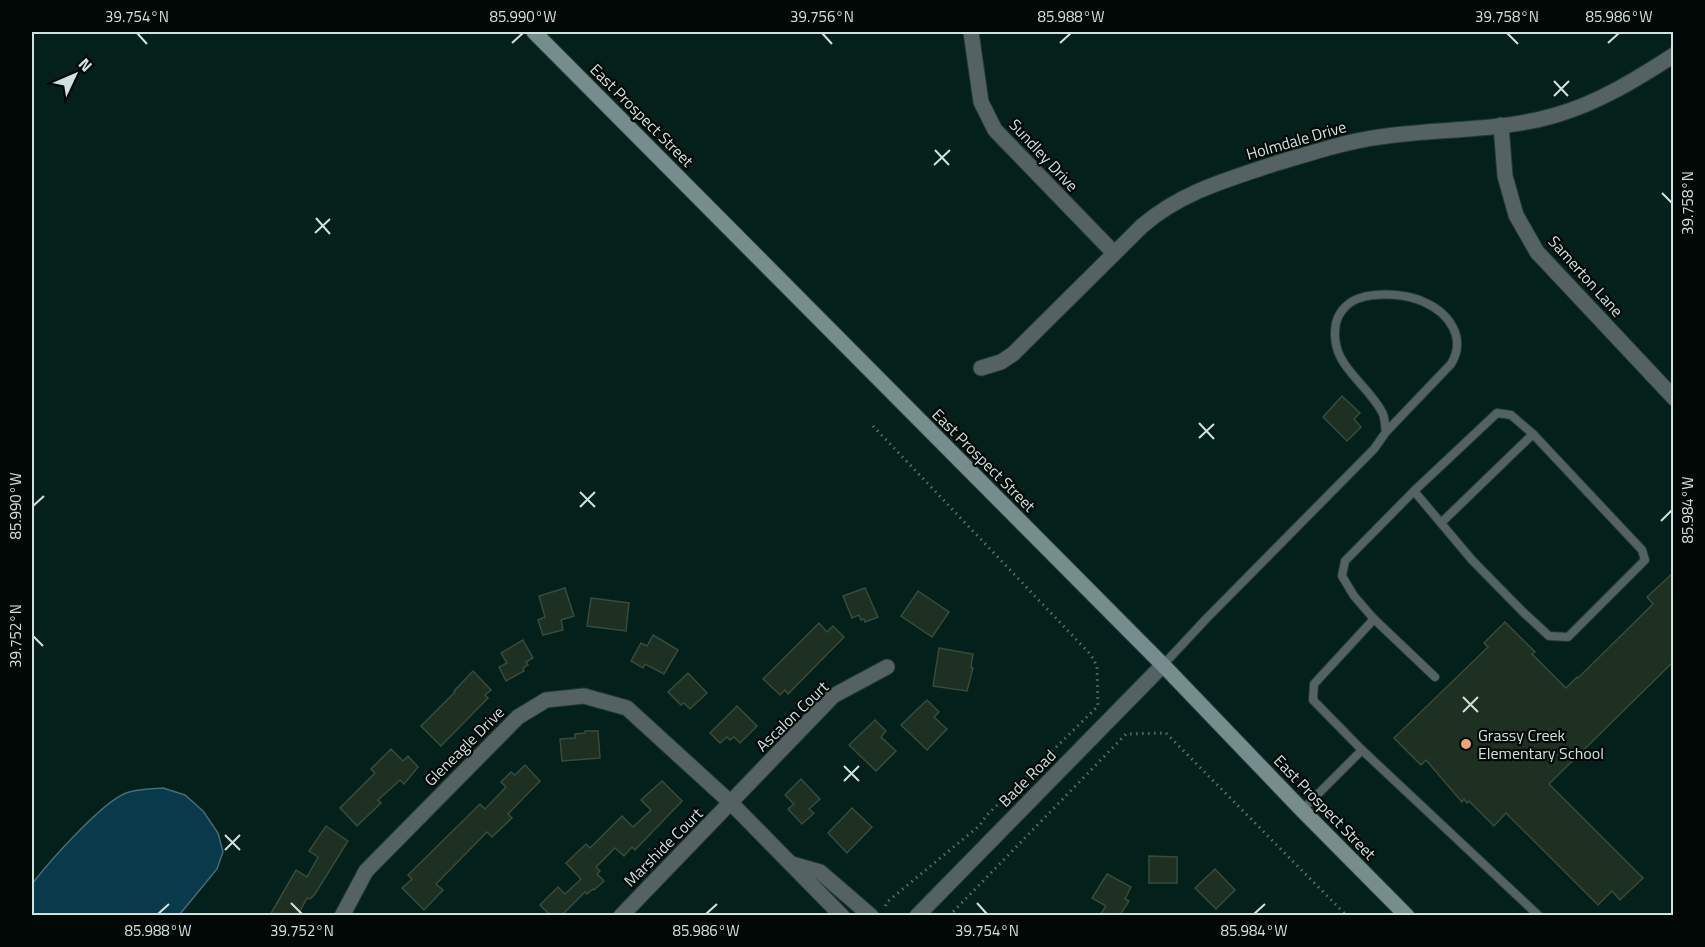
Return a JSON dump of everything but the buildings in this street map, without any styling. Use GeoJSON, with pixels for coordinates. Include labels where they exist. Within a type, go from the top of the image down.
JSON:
{"type":"FeatureCollection","features":[{"type":"Feature","properties":{"kind":"street","name":"East Prospect Street"},"geometry":{"type":"LineString","coordinates":[[534,32],[1163,665],[1302,810],[1407,915]]}},
{"type":"Feature","properties":{"kind":"street","name":"Sundley Drive"},"geometry":{"type":"LineString","coordinates":[[971,32],[981,102],[995,130],[1113,252]]}},
{"type":"Feature","properties":{"kind":"street","name":"Holmdale Drive"},"geometry":{"type":"LineString","coordinates":[[981,368],[1001,362],[1013,354],[1113,252],[1165,207],[1191,193],[1223,180],[1326,148],[1368,139],[1501,125],[1556,115],[1601,98],[1642,76],[1674,55]]}},
{"type":"Feature","properties":{"kind":"street","name":"Samerton Lane"},"geometry":{"type":"LineString","coordinates":[[1501,125],[1505,176],[1516,215],[1537,252],[1674,398]]}},
{"type":"Feature","properties":{"kind":"street","name":"Bade Road"},"geometry":{"type":"LineString","coordinates":[[917,915],[1163,665]]}},
{"type":"Feature","properties":{"kind":"street","name":"Ascalon Court"},"geometry":{"type":"LineString","coordinates":[[731,803],[833,696],[887,667]]}},
{"type":"Feature","properties":{"kind":"street","name":"Gleneagle Drive"},"geometry":{"type":"LineString","coordinates":[[342,915],[366,871],[518,717],[546,700],[584,696],[627,708],[731,803],[842,915]]}},
{"type":"Feature","properties":{"kind":"street","name":"Marshide Court"},"geometry":{"type":"LineString","coordinates":[[621,915],[731,803]]}},
{"type":"Feature","properties":{"kind":"street"},"geometry":{"type":"LineString","coordinates":[[791,864],[819,872],[871,915]]}},
{"type":"Feature","properties":{"kind":"lane"},"geometry":{"type":"LineString","coordinates":[[1163,665],[1374,449],[1386,432],[1456,356],[1457,335],[1441,311],[1421,300],[1389,295],[1366,296],[1348,304],[1338,316],[1334,343],[1344,365],[1383,415],[1386,432]]}},
{"type":"Feature","properties":{"kind":"lane"},"geometry":{"type":"LineString","coordinates":[[1414,491],[1472,560],[1549,636],[1568,638],[1645,560],[1642,550],[1533,434],[1511,415],[1497,412],[1414,491],[1345,561],[1342,576],[1354,596],[1374,619],[1436,677]]}},
{"type":"Feature","properties":{"kind":"lane"},"geometry":{"type":"LineString","coordinates":[[1442,522],[1533,434]]}},
{"type":"Feature","properties":{"kind":"lane"},"geometry":{"type":"LineString","coordinates":[[1374,619],[1314,684],[1313,700],[1362,750],[1539,915]]}},
{"type":"Feature","properties":{"kind":"lane"},"geometry":{"type":"LineString","coordinates":[[1302,810],[1362,750]]}},
{"type":"Feature","properties":{"kind":"path"},"geometry":{"type":"LineString","coordinates":[[873,426],[1091,655],[1097,666],[1098,706],[987,814],[979,826],[887,902],[886,908]]}},
{"type":"Feature","properties":{"kind":"path"},"geometry":{"type":"LineString","coordinates":[[949,915],[1126,734],[1166,733],[1347,915]]}},
{"type":"Feature","properties":{"kind":"water"},"geometry":{"type":"Polygon","coordinates":[[[163,788],[185,795],[203,811],[218,833],[223,852],[217,869],[180,914],[32,915],[32,884],[90,820],[115,799],[126,793],[163,788]]]}},
{"type":"Feature","properties":{"kind":"place","name":"Grassy Creek Elementary School"},"geometry":{"type":"Point","coordinates":[1466,744]}}]}
